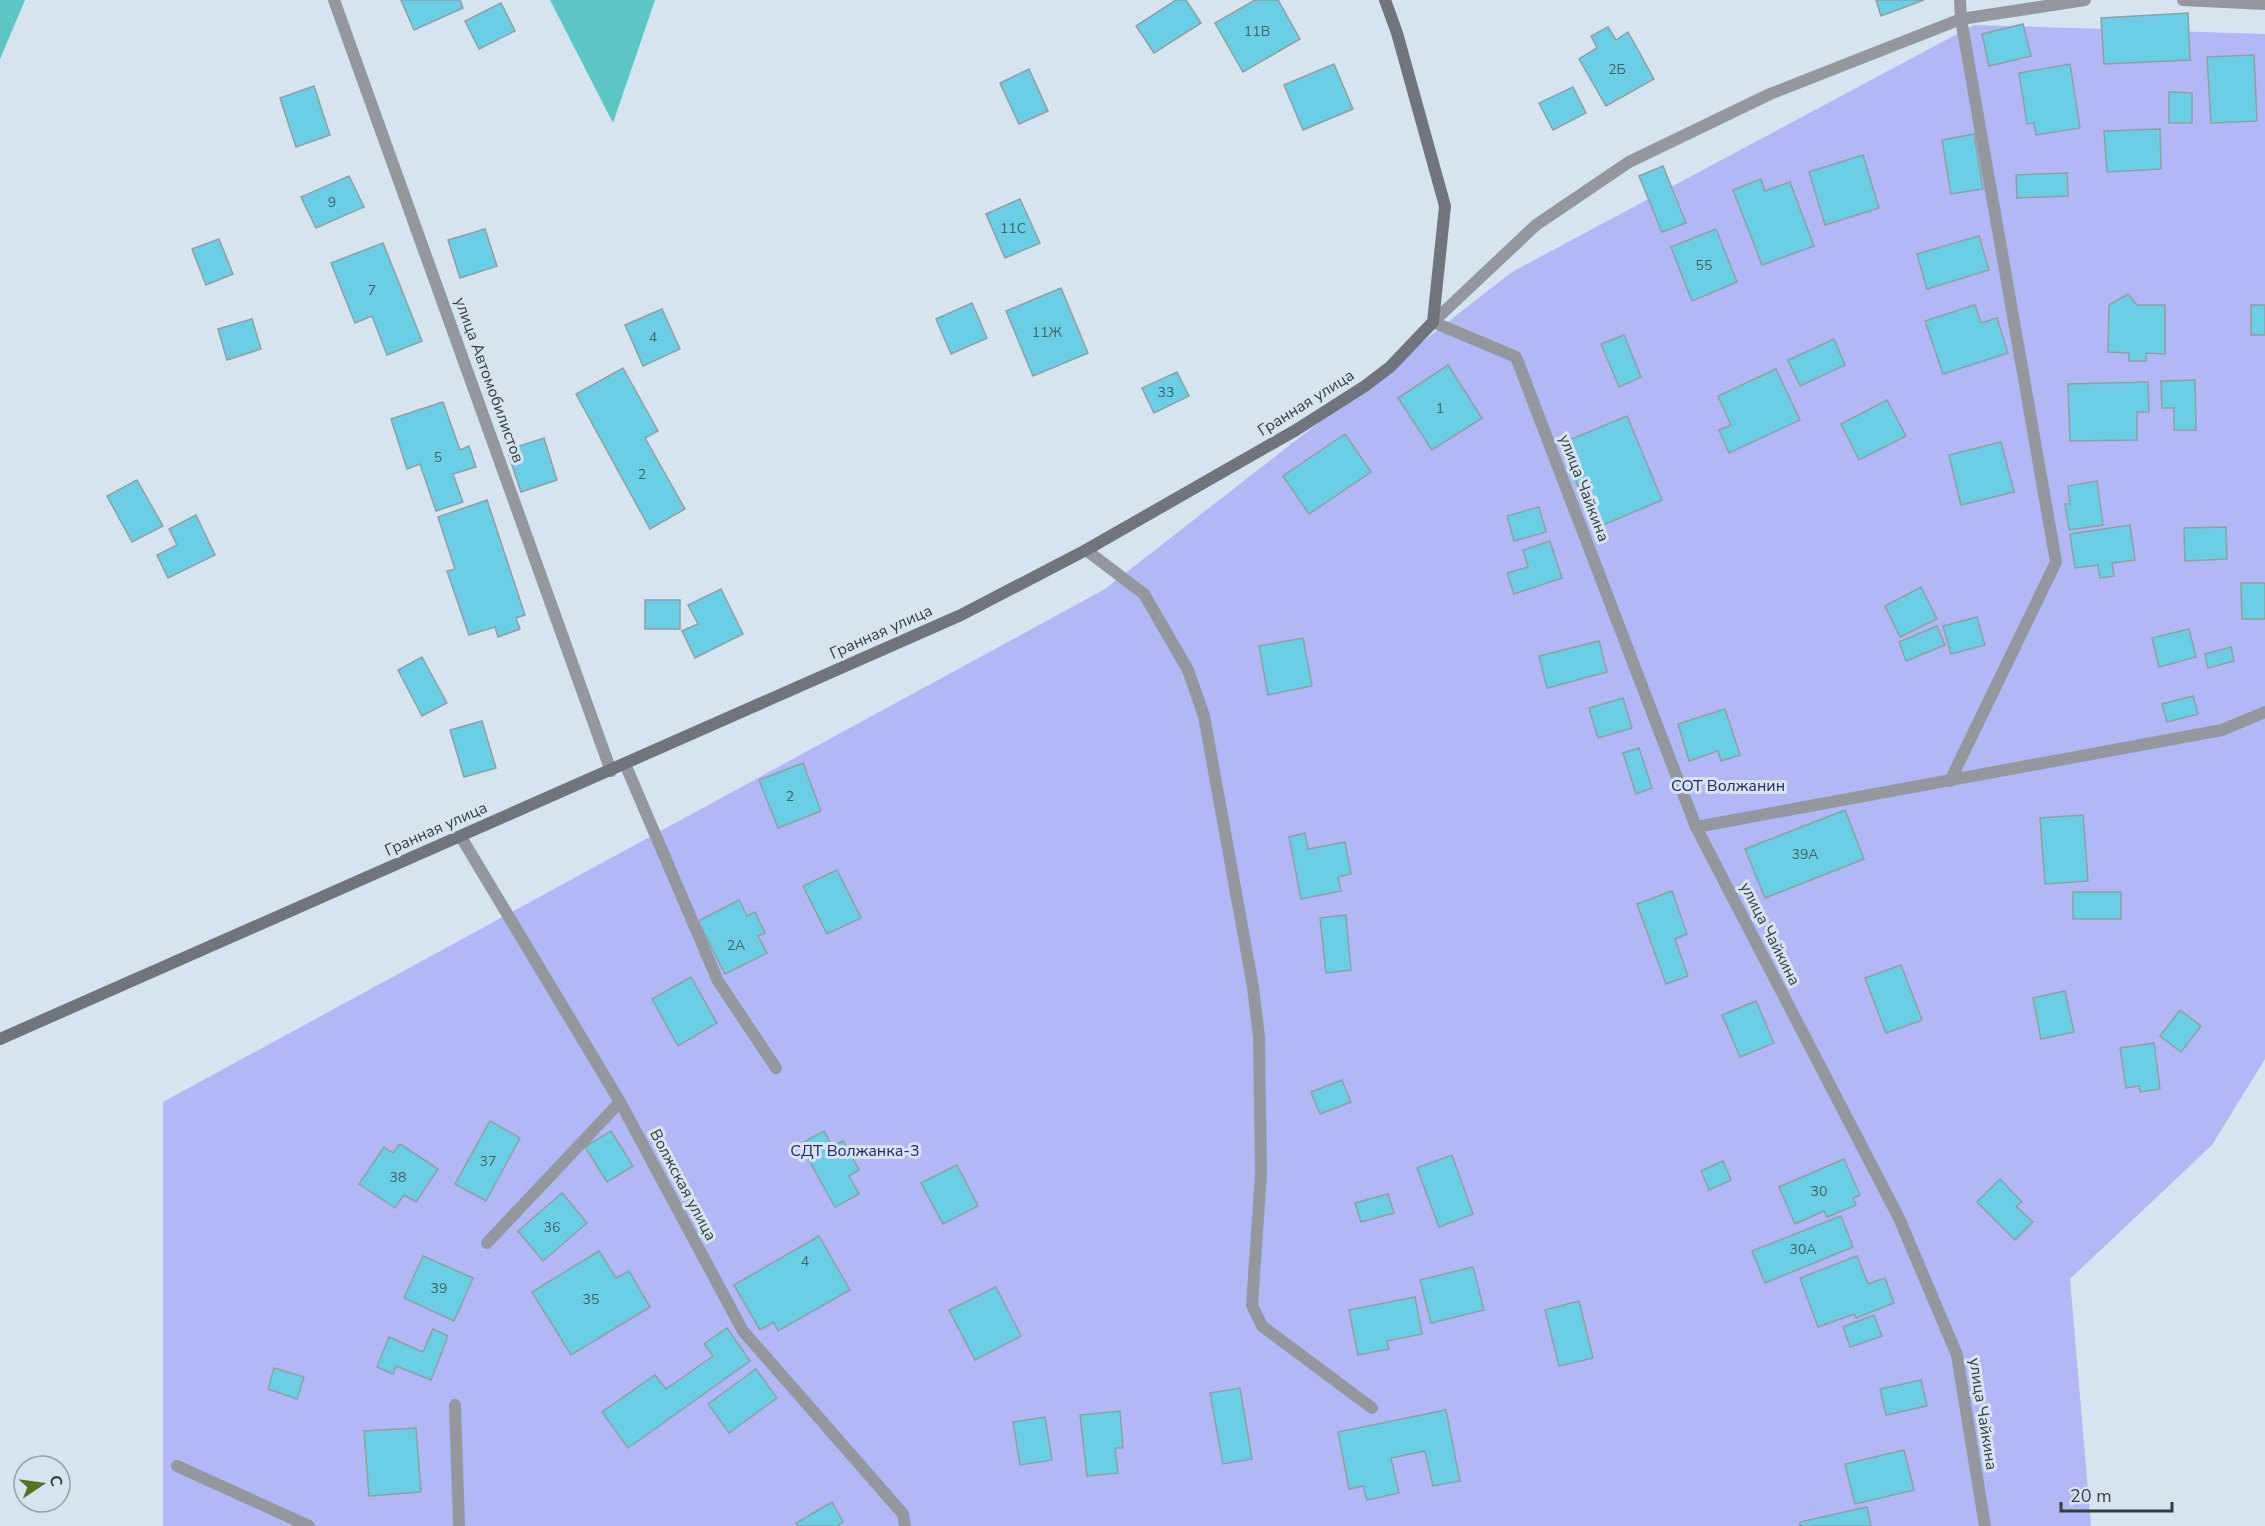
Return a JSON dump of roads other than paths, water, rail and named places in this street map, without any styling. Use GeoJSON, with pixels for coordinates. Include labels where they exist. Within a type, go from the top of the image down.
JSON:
{"type":"FeatureCollection","features":[{"type":"Feature","properties":{"kind":"street","name":"улица Автомобилистов"},"geometry":{"type":"LineString","coordinates":[[334,0],[611,771]]}},
{"type":"Feature","properties":{"kind":"street"},"geometry":{"type":"LineString","coordinates":[[1385,0],[1397,33],[1445,206],[1433,322]]}},
{"type":"Feature","properties":{"kind":"street"},"geometry":{"type":"LineString","coordinates":[[1950,780],[2056,562],[1961,20],[1960,0]]}},
{"type":"Feature","properties":{"kind":"street"},"geometry":{"type":"LineString","coordinates":[[1433,322],[1536,225],[1629,162],[1770,94],[1961,20],[2085,0]]}},
{"type":"Feature","properties":{"kind":"street"},"geometry":{"type":"LineString","coordinates":[[2183,0],[2265,4]]}},
{"type":"Feature","properties":{"kind":"street","name":"Гранная улица"},"geometry":{"type":"LineString","coordinates":[[0,1039],[960,615],[1086,550],[1251,457],[1365,386],[1390,367],[1433,322]]}},
{"type":"Feature","properties":{"kind":"street","name":"улица Чайкина"},"geometry":{"type":"LineString","coordinates":[[1433,322],[1516,357],[1696,827],[1899,1218],[1953,1344],[1957,1355],[1985,1526]]}},
{"type":"Feature","properties":{"kind":"street"},"geometry":{"type":"LineString","coordinates":[[1086,550],[1144,594],[1188,670],[1204,716],[1253,987],[1258,1037],[1261,1174],[1252,1305],[1262,1326],[1372,1408]]}},
{"type":"Feature","properties":{"kind":"street"},"geometry":{"type":"LineString","coordinates":[[1696,827],[2222,730],[2265,712]]}},
{"type":"Feature","properties":{"kind":"street"},"geometry":{"type":"LineString","coordinates":[[625,764],[718,981],[776,1068]]}},
{"type":"Feature","properties":{"kind":"street","name":"Волжская улица"},"geometry":{"type":"LineString","coordinates":[[461,837],[620,1102],[743,1331],[903,1514],[905,1526]]}},
{"type":"Feature","properties":{"kind":"street"},"geometry":{"type":"LineString","coordinates":[[487,1243],[620,1102]]}},
{"type":"Feature","properties":{"kind":"street"},"geometry":{"type":"LineString","coordinates":[[455,1405],[459,1526]]}},
{"type":"Feature","properties":{"kind":"street"},"geometry":{"type":"LineString","coordinates":[[177,1466],[309,1526]]}},
{"type":"Feature","properties":{"kind":"park label","name":"СОТ Волжанин"},"geometry":{"type":"Point","coordinates":[1728,786]}},
{"type":"Feature","properties":{"kind":"park label","name":"СДТ Волжанка-3"},"geometry":{"type":"Point","coordinates":[855,1151]}}]}
